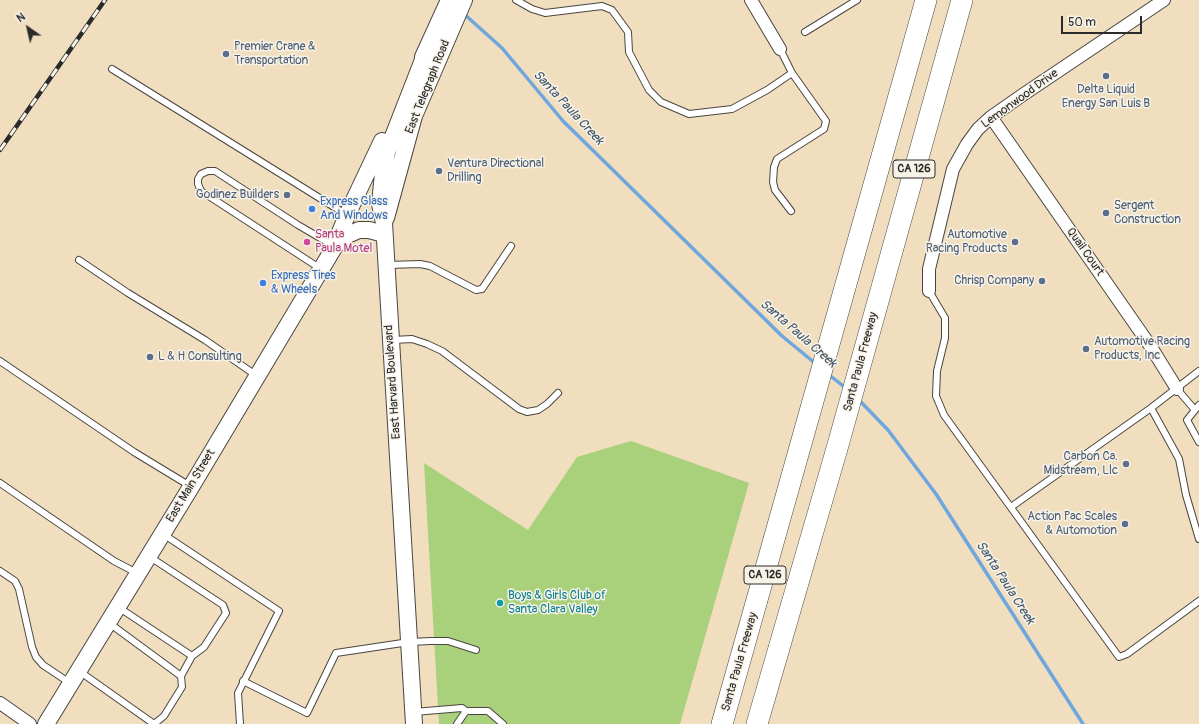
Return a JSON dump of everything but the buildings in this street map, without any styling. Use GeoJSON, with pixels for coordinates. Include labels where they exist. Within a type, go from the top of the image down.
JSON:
{"type":"FeatureCollection","features":[{"type":"Feature","properties":{"kind":"highway","name":"Santa Paula Freeway"},"geometry":{"type":"LineString","coordinates":[[722,724],[807,427],[926,0]]}},
{"type":"Feature","properties":{"kind":"highway","name":"Santa Paula Freeway"},"geometry":{"type":"LineString","coordinates":[[757,724],[838,445],[962,0]]}},
{"type":"Feature","properties":{"kind":"street","name":"East Telegraph Road"},"geometry":{"type":"LineString","coordinates":[[434,50],[449,0]]}},
{"type":"Feature","properties":{"kind":"street","name":"East Telegraph Road"},"geometry":{"type":"LineString","coordinates":[[365,179],[434,50],[464,0]]}},
{"type":"Feature","properties":{"kind":"street"},"geometry":{"type":"LineString","coordinates":[[752,0],[780,49]]}},
{"type":"Feature","properties":{"kind":"street","name":"Lemonwood Drive"},"geometry":{"type":"LineString","coordinates":[[929,291],[929,269],[953,169],[967,144],[991,117],[1164,0]]}},
{"type":"Feature","properties":{"kind":"street","name":"East Harvard Boulevard"},"geometry":{"type":"LineString","coordinates":[[414,718],[384,229],[380,204],[385,162],[394,132],[434,50]]}},
{"type":"Feature","properties":{"kind":"street","name":"Quail Court"},"geometry":{"type":"LineString","coordinates":[[991,117],[1151,347],[1177,389]]}},
{"type":"Feature","properties":{"kind":"street","name":"East Main Street"},"geometry":{"type":"LineString","coordinates":[[46,724],[163,534],[321,270],[335,246],[347,215],[365,179]]}},
{"type":"Feature","properties":{"kind":"street","name":"East Main Street"},"geometry":{"type":"LineString","coordinates":[[335,246],[345,236],[359,230],[384,229]]}},
{"type":"Feature","properties":{"kind":"street"},"geometry":{"type":"LineString","coordinates":[[0,703],[30,724]]}},
{"type":"Feature","properties":{"kind":"lane"},"geometry":{"type":"LineString","coordinates":[[516,0],[532,9],[545,13],[602,6],[612,10],[628,32],[629,52],[649,90],[661,102],[689,114],[732,109],[767,90],[792,73]]}},
{"type":"Feature","properties":{"kind":"lane"},"geometry":{"type":"LineString","coordinates":[[805,32],[855,1]]}},
{"type":"Feature","properties":{"kind":"lane"},"geometry":{"type":"LineString","coordinates":[[780,49],[792,73],[826,121],[824,129],[777,159],[775,163],[773,176],[775,190],[791,211]]}},
{"type":"Feature","properties":{"kind":"lane"},"geometry":{"type":"LineString","coordinates":[[112,69],[347,215]]}},
{"type":"Feature","properties":{"kind":"lane"},"geometry":{"type":"LineString","coordinates":[[321,270],[201,191],[198,184],[198,179],[201,174],[208,171],[215,171],[298,225],[335,246]]}},
{"type":"Feature","properties":{"kind":"lane"},"geometry":{"type":"LineString","coordinates":[[386,265],[420,264],[430,266],[476,290],[482,289],[511,246]]}},
{"type":"Feature","properties":{"kind":"lane"},"geometry":{"type":"LineString","coordinates":[[79,260],[128,293],[205,340],[257,376]]}},
{"type":"Feature","properties":{"kind":"lane"},"geometry":{"type":"LineString","coordinates":[[929,291],[945,318],[945,338],[937,371],[936,396],[944,415],[1119,656],[1127,654],[1199,601]]}},
{"type":"Feature","properties":{"kind":"lane"},"geometry":{"type":"LineString","coordinates":[[391,340],[412,340],[427,344],[442,351],[519,409],[527,412],[538,410],[547,404],[558,393]]}},
{"type":"Feature","properties":{"kind":"lane"},"geometry":{"type":"LineString","coordinates":[[0,361],[134,452],[191,487]]}},
{"type":"Feature","properties":{"kind":"lane"},"geometry":{"type":"LineString","coordinates":[[1011,507],[1151,408],[1199,371]]}},
{"type":"Feature","properties":{"kind":"lane"},"geometry":{"type":"LineString","coordinates":[[1177,389],[1195,410]]}},
{"type":"Feature","properties":{"kind":"lane"},"geometry":{"type":"LineString","coordinates":[[1199,405],[1187,420],[1199,442]]}},
{"type":"Feature","properties":{"kind":"lane"},"geometry":{"type":"LineString","coordinates":[[1151,408],[1179,459],[1186,495],[1199,539]]}},
{"type":"Feature","properties":{"kind":"lane"},"geometry":{"type":"LineString","coordinates":[[0,483],[114,561],[138,574]]}},
{"type":"Feature","properties":{"kind":"lane"},"geometry":{"type":"LineString","coordinates":[[163,534],[279,611],[238,693],[240,724]]}},
{"type":"Feature","properties":{"kind":"lane"},"geometry":{"type":"LineString","coordinates":[[80,671],[154,724],[164,716],[182,687],[181,676],[192,656],[204,647],[226,613],[223,605],[149,556]]}},
{"type":"Feature","properties":{"kind":"lane"},"geometry":{"type":"LineString","coordinates":[[0,572],[14,581],[19,589],[32,646],[36,656],[43,665],[71,684]]}},
{"type":"Feature","properties":{"kind":"lane"},"geometry":{"type":"LineString","coordinates":[[118,607],[192,656]]}},
{"type":"Feature","properties":{"kind":"lane"},"geometry":{"type":"LineString","coordinates":[[109,623],[181,676]]}},
{"type":"Feature","properties":{"kind":"lane"},"geometry":{"type":"LineString","coordinates":[[243,681],[307,713],[336,653],[409,642],[448,641],[476,650]]}},
{"type":"Feature","properties":{"kind":"lane"},"geometry":{"type":"LineString","coordinates":[[414,718],[456,707],[462,708],[466,711],[488,711],[503,724]]}},
{"type":"Feature","properties":{"kind":"lane"},"geometry":{"type":"LineString","coordinates":[[457,724],[466,711]]}},
{"type":"Feature","properties":{"kind":"green space"},"geometry":{"type":"Polygon","coordinates":[[[631,441],[749,483],[680,724],[439,724],[424,463],[528,530],[577,457],[631,441]]]}},
{"type":"Feature","properties":{"kind":"waterway","name":"Santa Paula Creek"},"geometry":{"type":"LineString","coordinates":[[463,13],[502,48],[563,121],[782,336],[816,364]]}},
{"type":"Feature","properties":{"kind":"waterway","name":"Santa Paula Creek"},"geometry":{"type":"LineString","coordinates":[[828,374],[847,389]]}},
{"type":"Feature","properties":{"kind":"waterway","name":"Santa Paula Creek"},"geometry":{"type":"LineString","coordinates":[[859,400],[888,430],[936,494],[1083,724]]}},
{"type":"Feature","properties":{"kind":"railway"},"geometry":{"type":"LineString","coordinates":[[0,150],[105,0]]}},
{"type":"Feature","properties":{"kind":"place","name":"Premier Crane & Transportation"},"geometry":{"type":"Point","coordinates":[226,54]}},
{"type":"Feature","properties":{"kind":"place","name":"Delta Liquid Energy San Luis B"},"geometry":{"type":"Point","coordinates":[1106,76]}},
{"type":"Feature","properties":{"kind":"place","name":"Ventura Directional Drilling"},"geometry":{"type":"Point","coordinates":[439,171]}},
{"type":"Feature","properties":{"kind":"place","name":"Godinez Builders"},"geometry":{"type":"Point","coordinates":[287,195]}},
{"type":"Feature","properties":{"kind":"place","name":"Express Glass And Windows"},"geometry":{"type":"Point","coordinates":[312,209]}},
{"type":"Feature","properties":{"kind":"place","name":"Sergent Construction"},"geometry":{"type":"Point","coordinates":[1106,213]}},
{"type":"Feature","properties":{"kind":"place","name":"Santa Paula Motel"},"geometry":{"type":"Point","coordinates":[307,242]}},
{"type":"Feature","properties":{"kind":"place","name":"Automotive Racing Products"},"geometry":{"type":"Point","coordinates":[1015,242]}},
{"type":"Feature","properties":{"kind":"place","name":"Chrisp Company"},"geometry":{"type":"Point","coordinates":[1042,281]}},
{"type":"Feature","properties":{"kind":"place","name":"Express Tires & Wheels"},"geometry":{"type":"Point","coordinates":[263,283]}},
{"type":"Feature","properties":{"kind":"place","name":"Automotive Racing Products, Inc"},"geometry":{"type":"Point","coordinates":[1086,349]}},
{"type":"Feature","properties":{"kind":"place","name":"L & H Consulting"},"geometry":{"type":"Point","coordinates":[150,357]}},
{"type":"Feature","properties":{"kind":"place","name":"Carbon Ca. Midstream, Llc"},"geometry":{"type":"Point","coordinates":[1126,464]}},
{"type":"Feature","properties":{"kind":"place","name":"Action Pac Scales & Automotion"},"geometry":{"type":"Point","coordinates":[1125,524]}},
{"type":"Feature","properties":{"kind":"place","name":"Boys & Girls Club of Santa Clara Valley"},"geometry":{"type":"Point","coordinates":[500,603]}}]}
